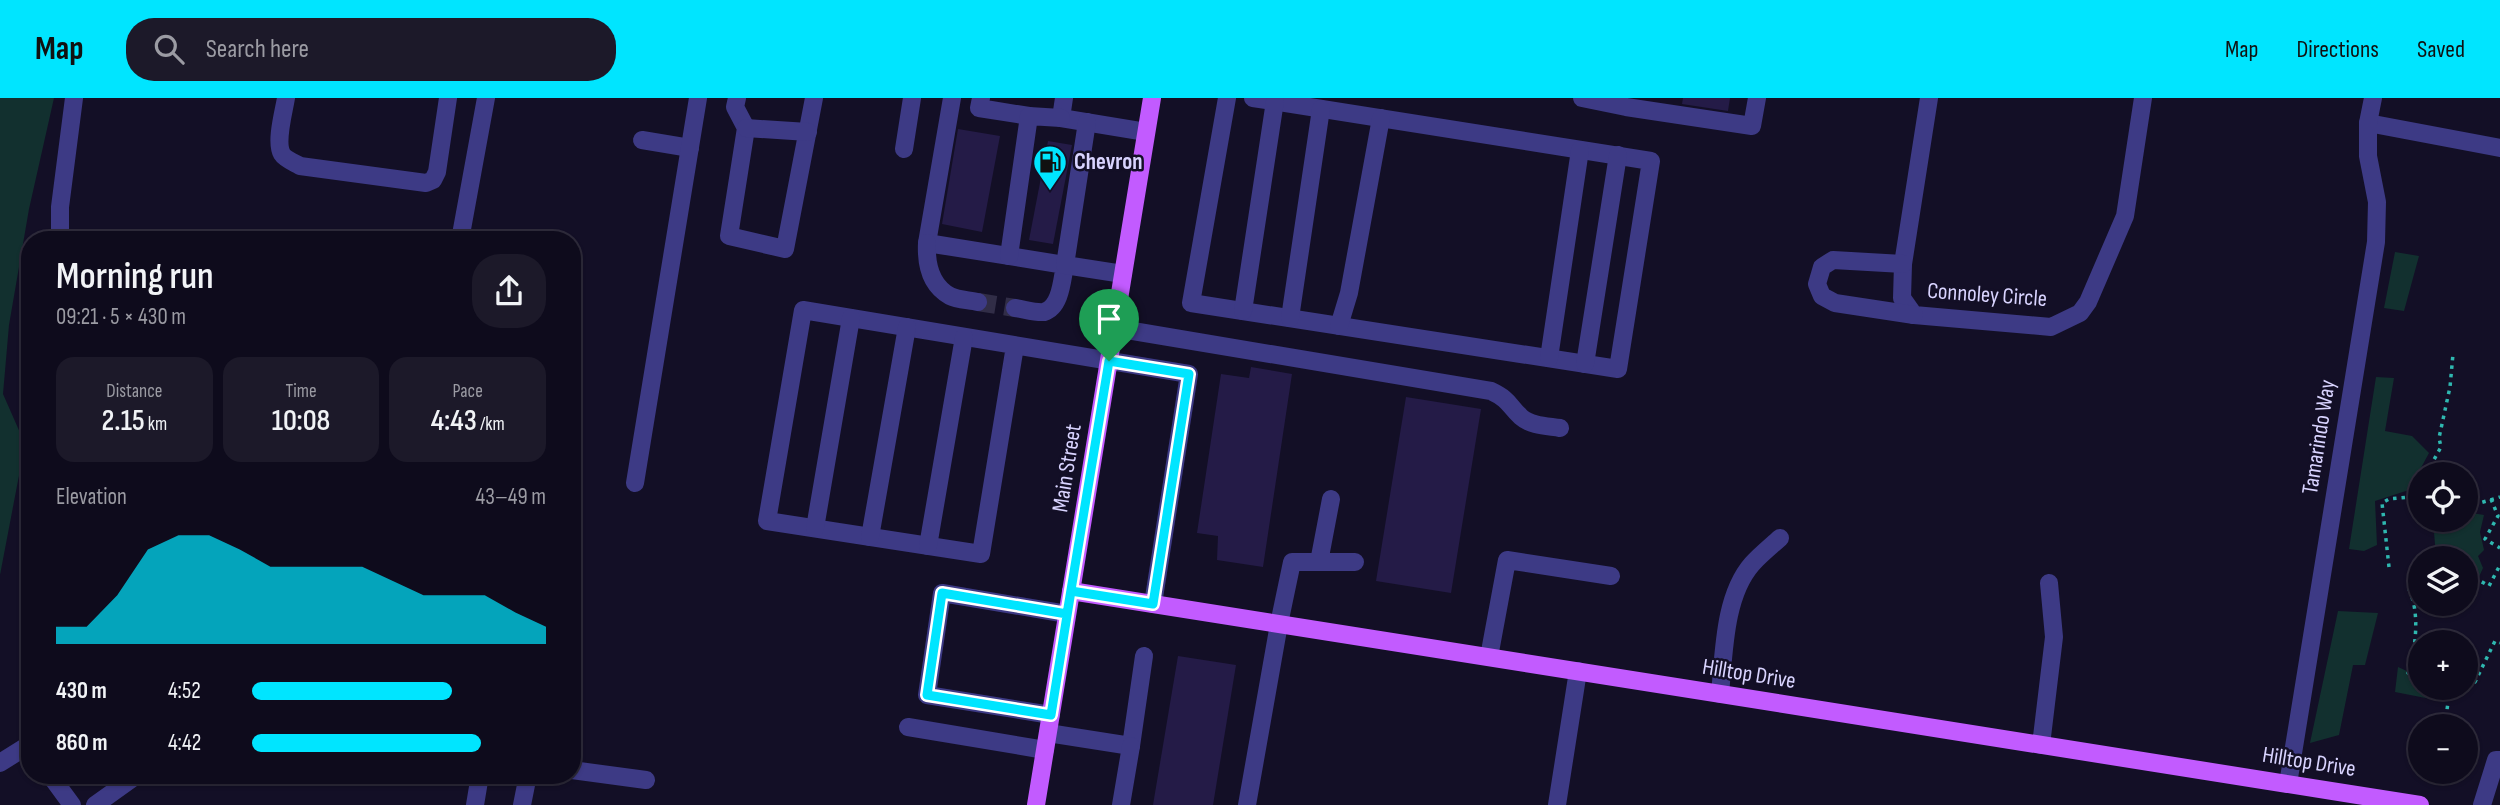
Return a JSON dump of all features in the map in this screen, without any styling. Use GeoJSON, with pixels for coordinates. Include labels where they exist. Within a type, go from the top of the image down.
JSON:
{"type":"FeatureCollection","features":[{"type":"Feature","properties":{"kind":"main road","name":"Main Street"},"geometry":{"type":"LineString","coordinates":[[1036,805],[1152,98]]}},
{"type":"Feature","properties":{"kind":"main road","name":"Hilltop Drive"},"geometry":{"type":"LineString","coordinates":[[1071,591],[2420,805]]}},
{"type":"Feature","properties":{"kind":"street"},"geometry":{"type":"LineString","coordinates":[[60,231],[60,207],[74,98]]}},
{"type":"Feature","properties":{"kind":"street"},"geometry":{"type":"LineString","coordinates":[[286,98],[279,142],[282,153],[289,160],[300,166],[426,183],[433,180],[437,172],[448,98]]}},
{"type":"Feature","properties":{"kind":"street"},"geometry":{"type":"LineString","coordinates":[[462,231],[486,98]]}},
{"type":"Feature","properties":{"kind":"street"},"geometry":{"type":"LineString","coordinates":[[635,483],[698,98]]}},
{"type":"Feature","properties":{"kind":"street"},"geometry":{"type":"LineString","coordinates":[[737,98],[735,107],[747,128],[729,236],[785,249],[814,98]]}},
{"type":"Feature","properties":{"kind":"street"},"geometry":{"type":"LineString","coordinates":[[904,149],[912,98]]}},
{"type":"Feature","properties":{"kind":"street"},"geometry":{"type":"LineString","coordinates":[[952,98],[927,243],[926,263],[935,283],[951,297],[978,302]]}},
{"type":"Feature","properties":{"kind":"street"},"geometry":{"type":"LineString","coordinates":[[981,98],[979,108],[1146,132]]}},
{"type":"Feature","properties":{"kind":"street"},"geometry":{"type":"LineString","coordinates":[[1061,118],[1064,98]]}},
{"type":"Feature","properties":{"kind":"street"},"geometry":{"type":"LineString","coordinates":[[1227,98],[1191,303],[1618,369],[1651,161],[1253,98]]}},
{"type":"Feature","properties":{"kind":"street"},"geometry":{"type":"LineString","coordinates":[[1582,98],[1627,103],[1752,126],[1757,98]]}},
{"type":"Feature","properties":{"kind":"street","name":"Connoley Circle"},"geometry":{"type":"LineString","coordinates":[[1914,315],[1902,298],[1903,264],[1929,98]]}},
{"type":"Feature","properties":{"kind":"street","name":"Connoley Circle"},"geometry":{"type":"LineString","coordinates":[[1903,264],[1833,260],[1822,267],[1817,284],[1822,296],[1835,303],[1914,315],[2051,327],[2080,313],[2088,302],[2125,216],[2143,98]]}},
{"type":"Feature","properties":{"kind":"street","name":"Tamarindo Way"},"geometry":{"type":"LineString","coordinates":[[2288,784],[2376,242],[2377,202],[2368,156],[2368,123],[2372,98]]}},
{"type":"Feature","properties":{"kind":"street"},"geometry":{"type":"LineString","coordinates":[[1243,311],[1275,101]]}},
{"type":"Feature","properties":{"kind":"street"},"geometry":{"type":"LineString","coordinates":[[1290,318],[1321,109]]}},
{"type":"Feature","properties":{"kind":"street"},"geometry":{"type":"LineString","coordinates":[[1009,256],[1029,116]]}},
{"type":"Feature","properties":{"kind":"street"},"geometry":{"type":"LineString","coordinates":[[1339,326],[1349,293],[1381,118]]}},
{"type":"Feature","properties":{"kind":"street"},"geometry":{"type":"LineString","coordinates":[[1015,308],[1043,312],[1053,306],[1060,292],[1087,122]]}},
{"type":"Feature","properties":{"kind":"street"},"geometry":{"type":"LineString","coordinates":[[2368,123],[2500,148]]}},
{"type":"Feature","properties":{"kind":"street"},"geometry":{"type":"LineString","coordinates":[[747,128],[808,132]]}},
{"type":"Feature","properties":{"kind":"street"},"geometry":{"type":"LineString","coordinates":[[642,140],[690,148]]}},
{"type":"Feature","properties":{"kind":"street"},"geometry":{"type":"LineString","coordinates":[[1549,358],[1580,150]]}},
{"type":"Feature","properties":{"kind":"street"},"geometry":{"type":"LineString","coordinates":[[1585,364],[1618,156]]}},
{"type":"Feature","properties":{"kind":"street"},"geometry":{"type":"LineString","coordinates":[[927,243],[1123,274]]}},
{"type":"Feature","properties":{"kind":"street"},"geometry":{"type":"LineString","coordinates":[[1015,346],[981,554],[767,521],[803,310],[1189,374],[1153,604]]}},
{"type":"Feature","properties":{"kind":"street"},"geometry":{"type":"LineString","coordinates":[[815,528],[851,318]]}},
{"type":"Feature","properties":{"kind":"street"},"geometry":{"type":"LineString","coordinates":[[870,537],[907,327]]}},
{"type":"Feature","properties":{"kind":"street"},"geometry":{"type":"LineString","coordinates":[[1115,328],[1491,391],[1506,398],[1522,419],[1560,428]]}},
{"type":"Feature","properties":{"kind":"street"},"geometry":{"type":"LineString","coordinates":[[928,546],[964,337]]}},
{"type":"Feature","properties":{"kind":"street"},"geometry":{"type":"LineString","coordinates":[[1319,562],[1331,499]]}},
{"type":"Feature","properties":{"kind":"street"},"geometry":{"type":"LineString","coordinates":[[1720,694],[1727,626],[1734,598],[1750,566],[1780,538]]}},
{"type":"Feature","properties":{"kind":"street"},"geometry":{"type":"LineString","coordinates":[[1489,657],[1507,560],[1611,576]]}},
{"type":"Feature","properties":{"kind":"street"},"geometry":{"type":"LineString","coordinates":[[1247,805],[1292,562],[1355,562]]}},
{"type":"Feature","properties":{"kind":"street"},"geometry":{"type":"LineString","coordinates":[[2041,745],[2054,637],[2049,583]]}},
{"type":"Feature","properties":{"kind":"street"},"geometry":{"type":"LineString","coordinates":[[1051,715],[927,695],[942,593],[1067,614]]}},
{"type":"Feature","properties":{"kind":"street"},"geometry":{"type":"LineString","coordinates":[[1121,805],[1144,656]]}},
{"type":"Feature","properties":{"kind":"street"},"geometry":{"type":"LineString","coordinates":[[1557,805],[1578,671]]}},
{"type":"Feature","properties":{"kind":"street"},"geometry":{"type":"LineString","coordinates":[[908,727],[1047,742],[1130,746]]}},
{"type":"Feature","properties":{"kind":"street"},"geometry":{"type":"LineString","coordinates":[[0,763],[21,751]]}},
{"type":"Feature","properties":{"kind":"street"},"geometry":{"type":"LineString","coordinates":[[2482,805],[2496,760],[2500,760]]}},
{"type":"Feature","properties":{"kind":"street"},"geometry":{"type":"LineString","coordinates":[[581,771],[646,780]]}},
{"type":"Feature","properties":{"kind":"street"},"geometry":{"type":"LineString","coordinates":[[57,784],[72,805]]}},
{"type":"Feature","properties":{"kind":"street"},"geometry":{"type":"LineString","coordinates":[[95,805],[124,784]]}},
{"type":"Feature","properties":{"kind":"street"},"geometry":{"type":"LineString","coordinates":[[475,805],[478,784]]}},
{"type":"Feature","properties":{"kind":"street"},"geometry":{"type":"LineString","coordinates":[[522,805],[526,784]]}},
{"type":"Feature","properties":{"kind":"path"},"geometry":{"type":"LineString","coordinates":[[2433,462],[2441,447],[2439,438],[2454,354]]}},
{"type":"Feature","properties":{"kind":"path"},"geometry":{"type":"LineString","coordinates":[[2389,567],[2382,503],[2389,499],[2408,497]]}},
{"type":"Feature","properties":{"kind":"path"},"geometry":{"type":"LineString","coordinates":[[2478,503],[2500,497]]}},
{"type":"Feature","properties":{"kind":"path"},"geometry":{"type":"LineString","coordinates":[[2491,499],[2498,516],[2485,538],[2500,548]]}},
{"type":"Feature","properties":{"kind":"path"},"geometry":{"type":"LineString","coordinates":[[2478,580],[2489,586],[2500,565]]}},
{"type":"Feature","properties":{"kind":"path"},"geometry":{"type":"LineString","coordinates":[[2478,676],[2495,641],[2500,643]]}},
{"type":"Feature","properties":{"kind":"green space"},"geometry":{"type":"Polygon","coordinates":[[[0,98],[54,98],[25,231],[21,231],[21,255],[9,325],[3,394],[21,435],[21,465],[0,575],[0,98]]]}},
{"type":"Feature","properties":{"kind":"green space"},"geometry":{"type":"Polygon","coordinates":[[[2395,252],[2419,256],[2404,311],[2384,308],[2395,252]]]}},
{"type":"Feature","properties":{"kind":"green space"},"geometry":{"type":"Polygon","coordinates":[[[2376,377],[2394,378],[2385,431],[2412,436],[2429,453],[2424,462],[2408,462],[2408,490],[2375,501],[2377,545],[2364,551],[2349,549],[2376,377]]]}},
{"type":"Feature","properties":{"kind":"green space"},"geometry":{"type":"Polygon","coordinates":[[[2478,514],[2484,515],[2480,532],[2484,550],[2478,556],[2478,546],[2435,546],[2434,532],[2478,532],[2478,514]]]}},
{"type":"Feature","properties":{"kind":"green space"},"geometry":{"type":"Polygon","coordinates":[[[2478,556],[2483,568],[2478,579],[2478,556]]]}},
{"type":"Feature","properties":{"kind":"green space"},"geometry":{"type":"Polygon","coordinates":[[[2338,611],[2378,613],[2365,665],[2353,665],[2339,735],[2310,743],[2338,611]]]}},
{"type":"Feature","properties":{"kind":"green space"},"geometry":{"type":"Polygon","coordinates":[[[2398,667],[2408,672],[2408,695],[2395,692],[2398,667]]]}},
{"type":"Feature","properties":{"kind":"building"},"geometry":{"type":"Polygon","coordinates":[[[1683,98],[1730,98],[1728,111],[1682,104],[1683,98]]]}},
{"type":"Feature","properties":{"kind":"building"},"geometry":{"type":"Polygon","coordinates":[[[958,129],[1000,136],[982,232],[942,224],[958,129]]]}},
{"type":"Feature","properties":{"kind":"building"},"geometry":{"type":"Polygon","coordinates":[[[1048,141],[1072,145],[1053,244],[1029,240],[1048,141]]]}},
{"type":"Feature","properties":{"kind":"building"},"geometry":{"type":"Polygon","coordinates":[[[1251,367],[1292,374],[1263,567],[1217,560],[1218,536],[1197,533],[1221,374],[1249,378],[1251,367]]]}},
{"type":"Feature","properties":{"kind":"building"},"geometry":{"type":"Polygon","coordinates":[[[1406,397],[1481,409],[1451,593],[1376,581],[1406,397]]]}},
{"type":"Feature","properties":{"kind":"building"},"geometry":{"type":"Polygon","coordinates":[[[1178,656],[1236,665],[1213,805],[1153,805],[1178,656]]]}},
{"type":"Feature","properties":{"kind":"tunnel"},"geometry":{"type":"LineString","coordinates":[[978,302],[1015,308]]}},
{"type":"Feature","properties":{"kind":"place","name":"Chevron"},"geometry":{"type":"Point","coordinates":[1050,192]}},
{"type":"Feature","properties":{"kind":"route"},"geometry":{"type":"LineString","coordinates":[[1109,361],[1189,374],[1153,604],[1071,591],[1051,715],[927,695],[942,593],[1067,614],[1109,361]]}}]}
